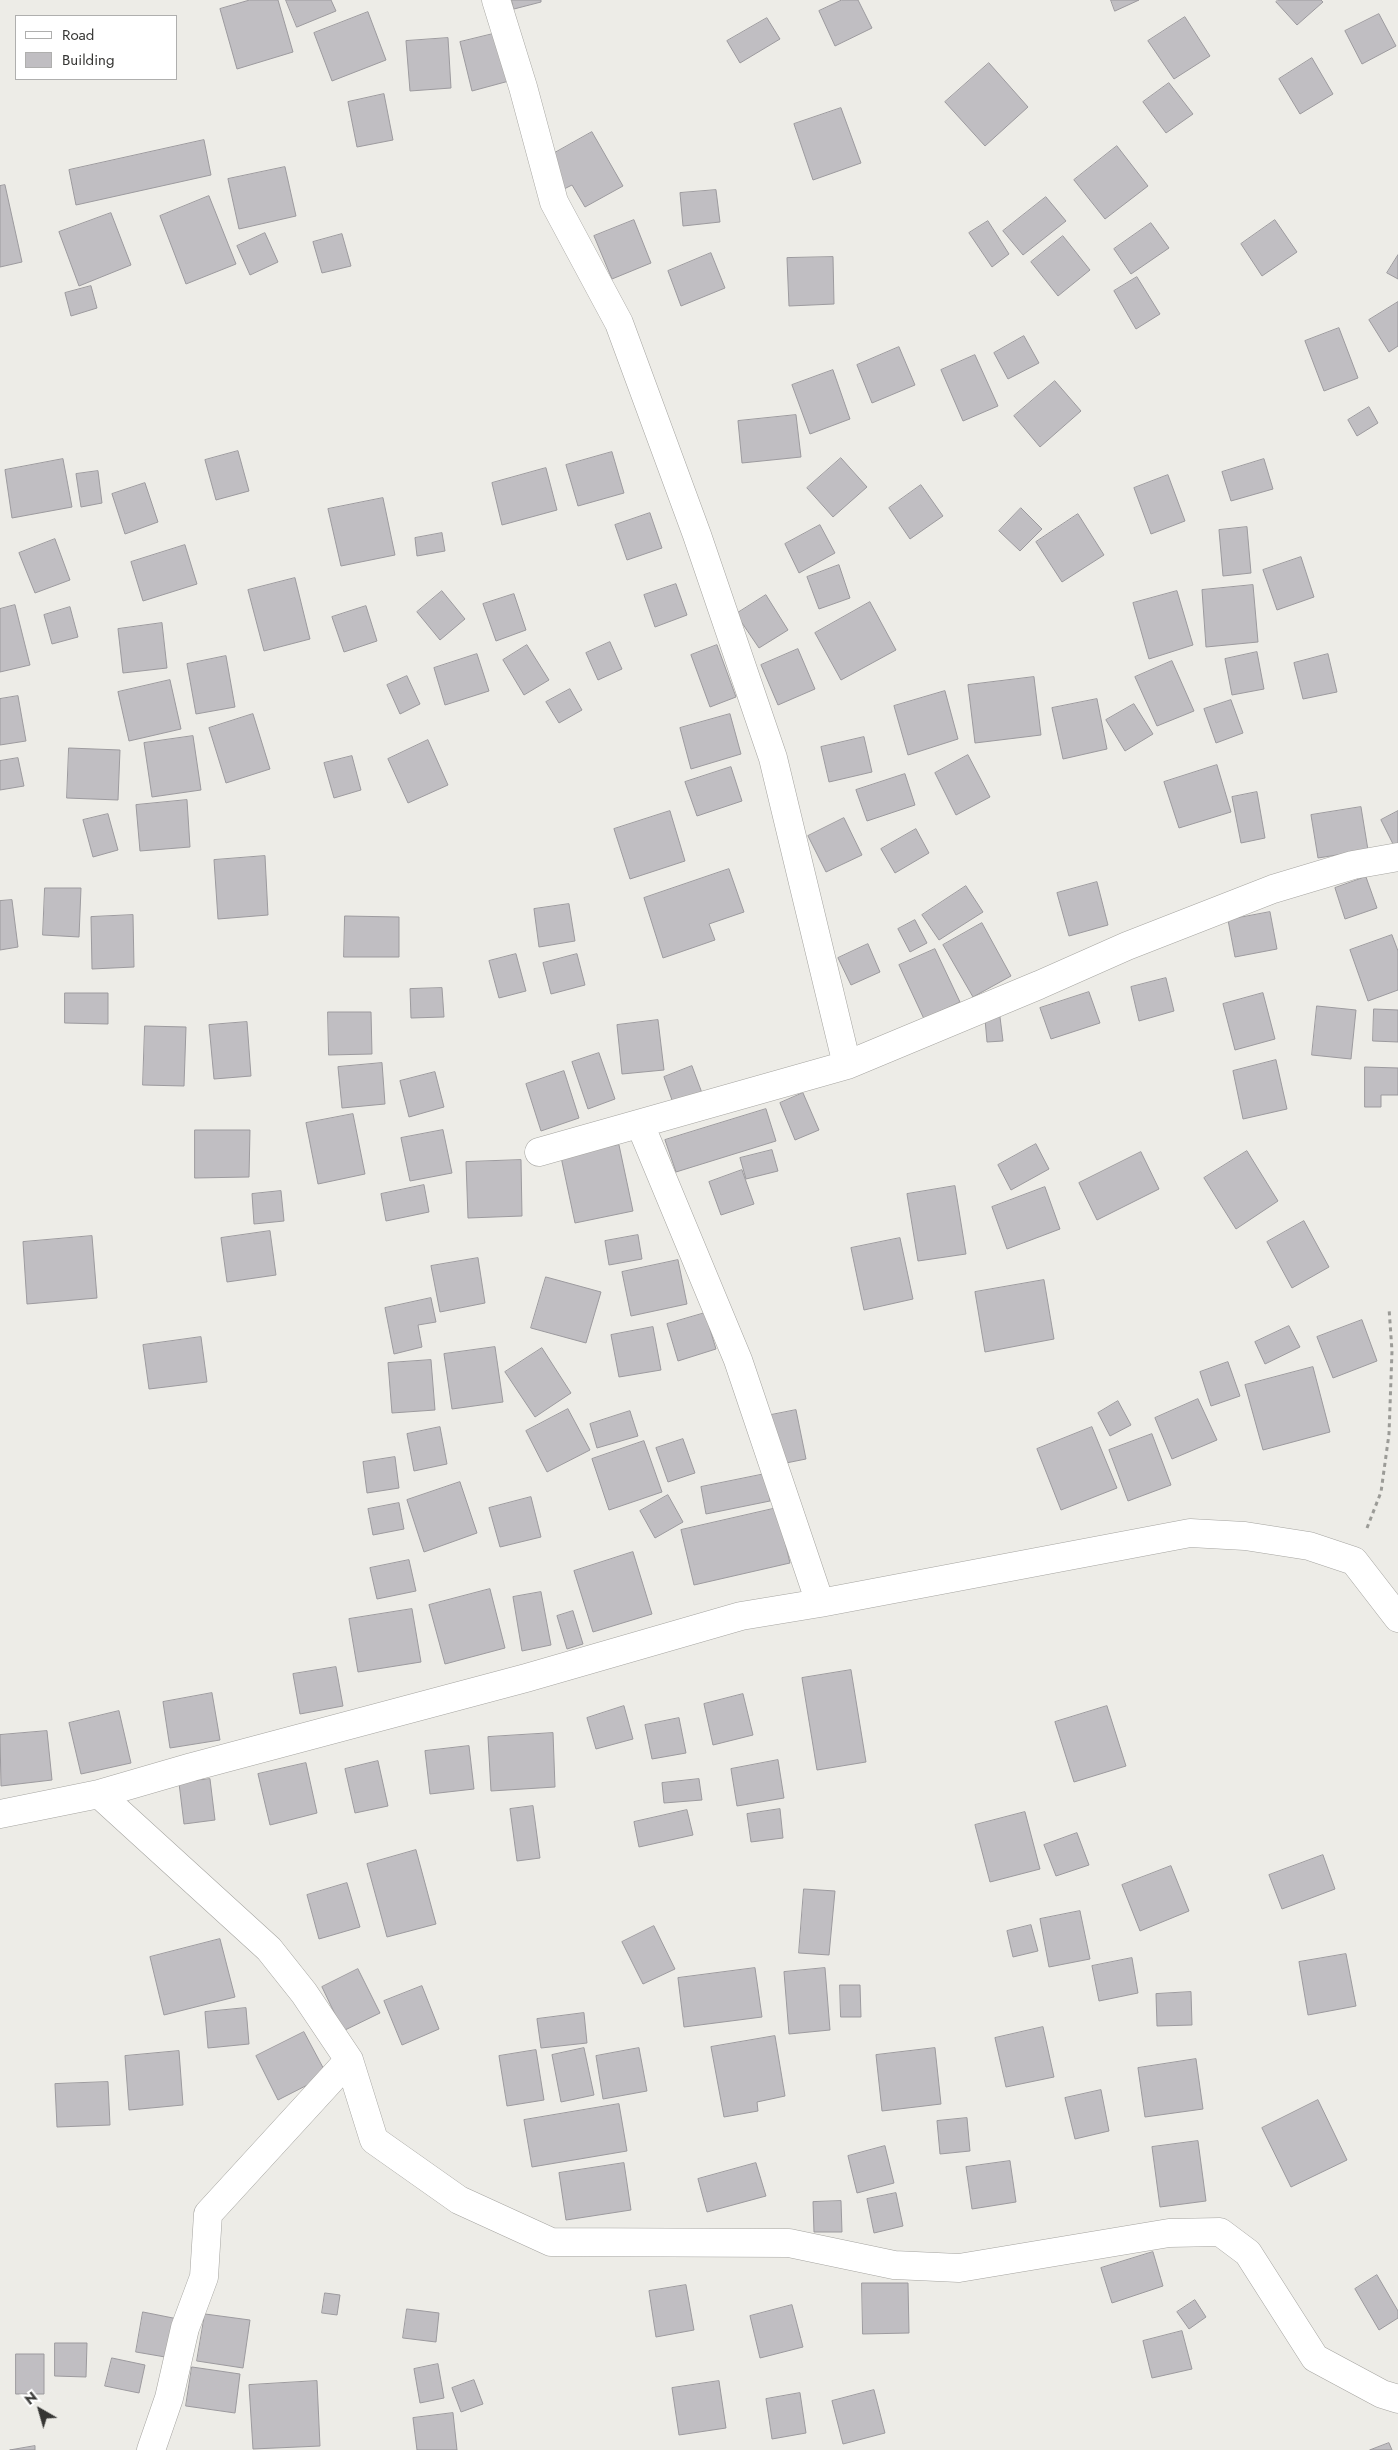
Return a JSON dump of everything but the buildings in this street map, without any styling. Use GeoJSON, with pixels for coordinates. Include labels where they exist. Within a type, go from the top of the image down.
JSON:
{"type":"FeatureCollection","features":[{"type":"Feature","properties":{"kind":"street"},"geometry":{"type":"LineString","coordinates":[[496,0],[523,87],[554,202],[619,322],[697,535],[773,758],[847,1065]]}},
{"type":"Feature","properties":{"kind":"street"},"geometry":{"type":"LineString","coordinates":[[539,1152],[847,1065],[1039,986],[1126,946],[1273,889],[1354,865],[1398,857]]}},
{"type":"Feature","properties":{"kind":"street"},"geometry":{"type":"LineString","coordinates":[[640,1124],[738,1360],[820,1604]]}},
{"type":"Feature","properties":{"kind":"street"},"geometry":{"type":"LineString","coordinates":[[0,1814],[99,1794],[192,1766],[526,1678],[741,1616],[820,1604],[1190,1532],[1245,1536],[1309,1546],[1354,1561],[1398,1618]]}},
{"type":"Feature","properties":{"kind":"street"},"geometry":{"type":"LineString","coordinates":[[99,1794],[270,1949],[304,1993],[349,2060],[374,2140],[459,2200],[551,2242],[789,2243],[894,2265],[959,2268],[1170,2233],[1220,2232],[1248,2252],[1315,2358],[1382,2394],[1398,2399]]}},
{"type":"Feature","properties":{"kind":"street"},"geometry":{"type":"LineString","coordinates":[[151,2450],[169,2398],[185,2328],[204,2277],[208,2214],[349,2060]]}},
{"type":"Feature","properties":{"kind":"path"},"geometry":{"type":"LineString","coordinates":[[1354,1561],[1381,1492],[1389,1434],[1392,1351],[1389,1308]]}}]}
